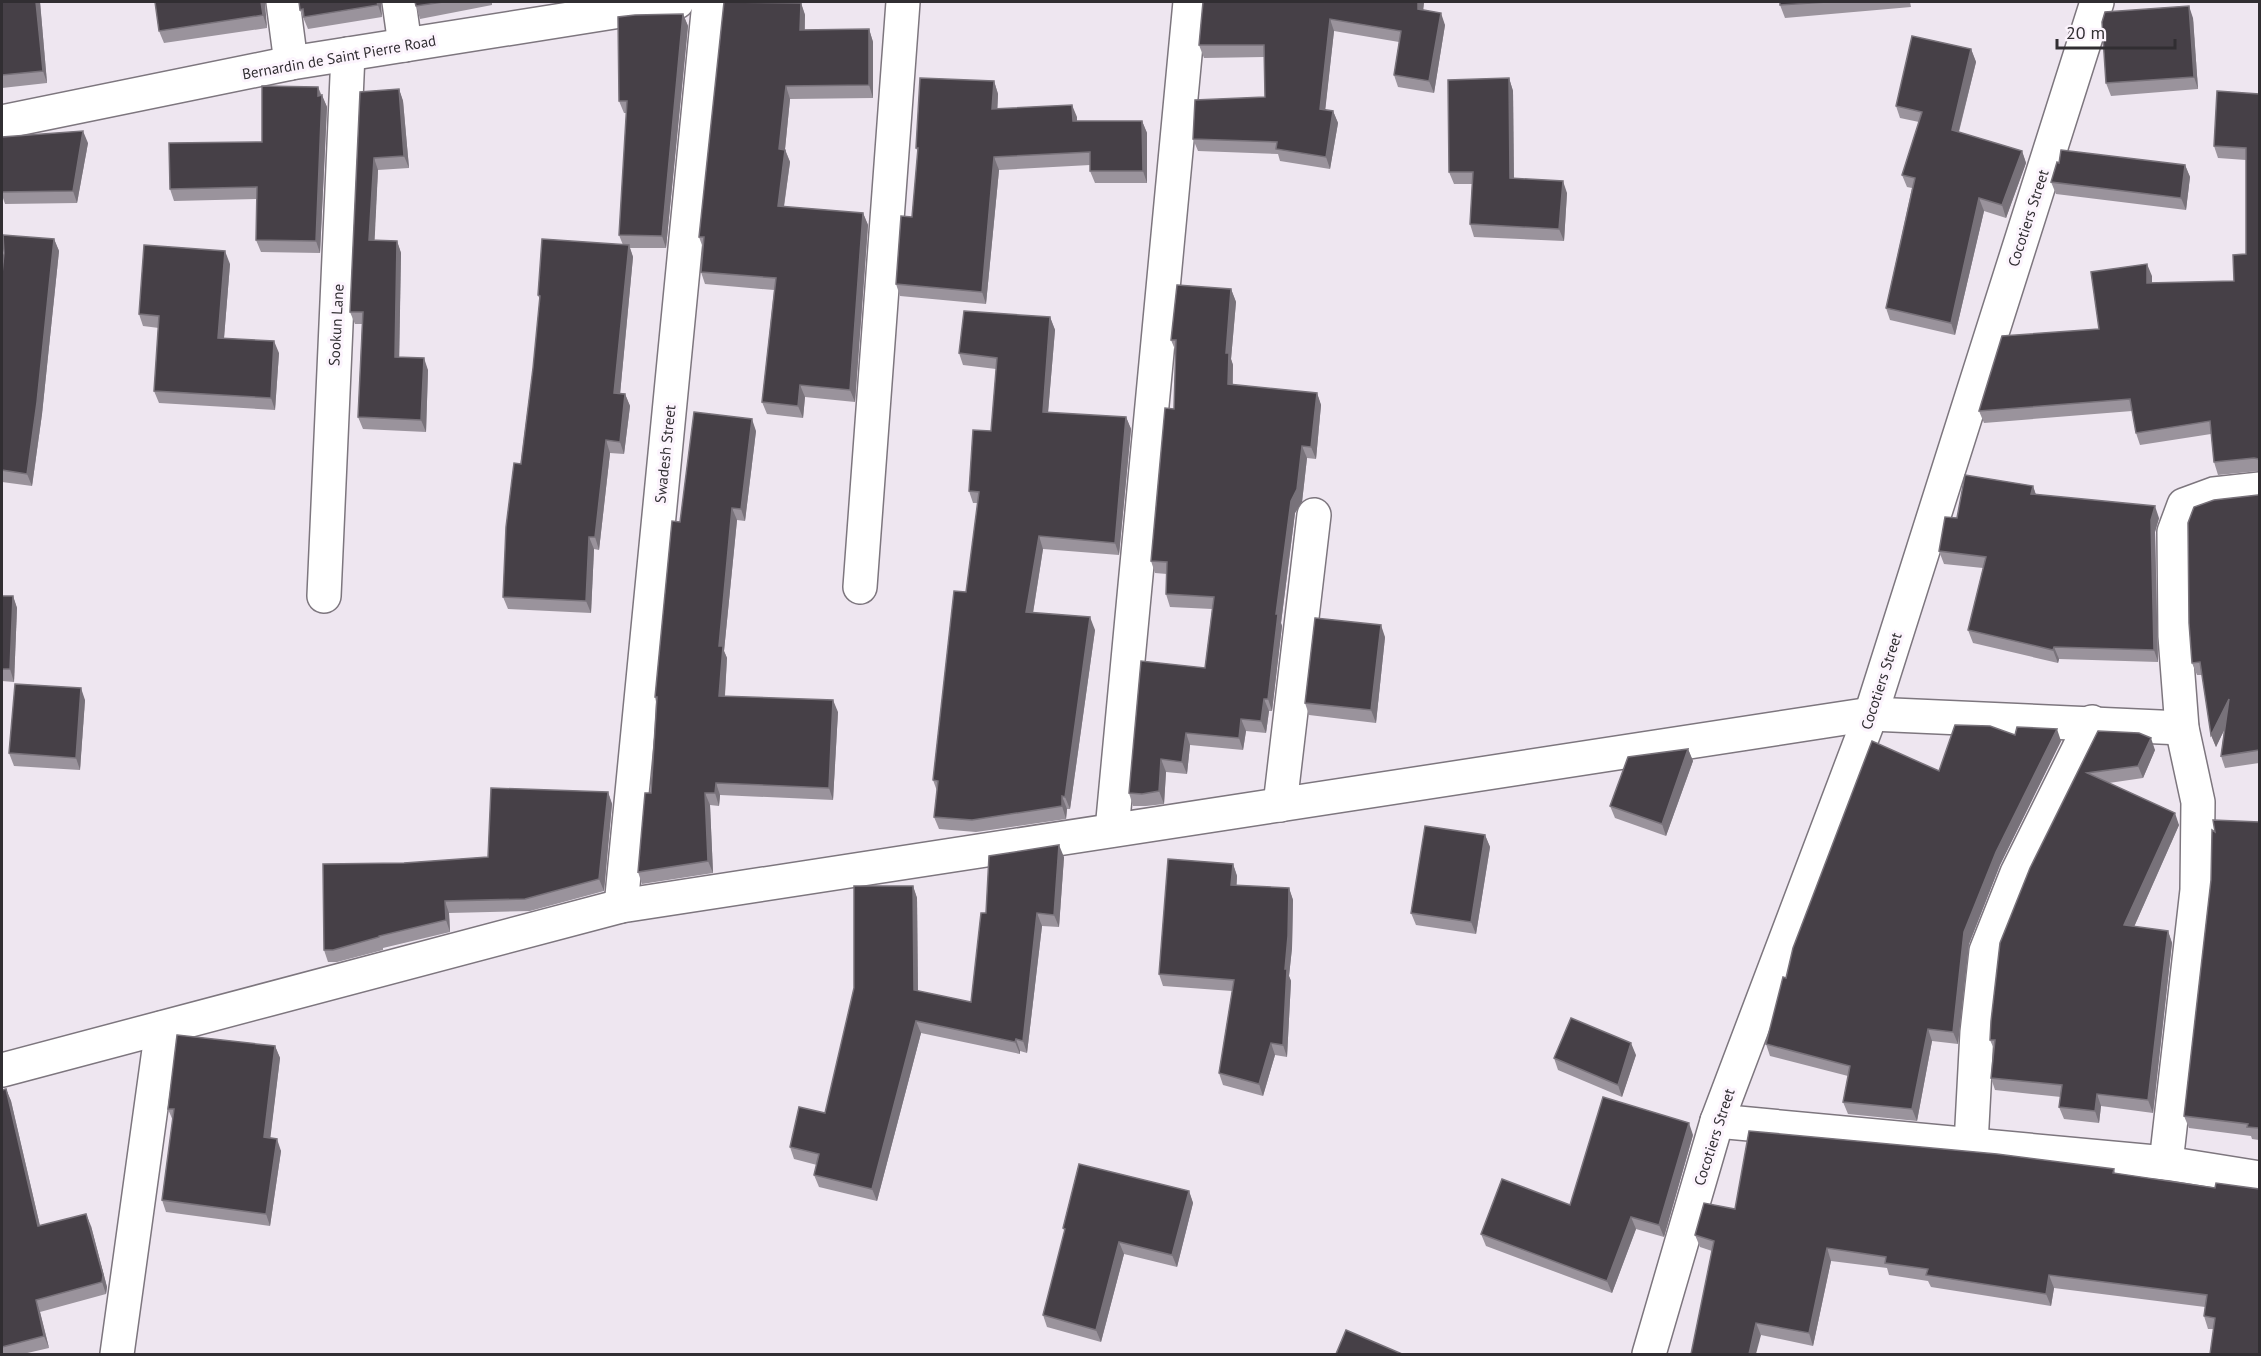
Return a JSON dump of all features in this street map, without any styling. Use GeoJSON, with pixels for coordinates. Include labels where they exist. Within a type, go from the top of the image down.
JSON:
{"type":"FeatureCollection","features":[{"type":"Feature","properties":{"kind":"street"},"geometry":{"type":"LineString","coordinates":[[283,2],[291,63]]}},
{"type":"Feature","properties":{"kind":"street"},"geometry":{"type":"LineString","coordinates":[[399,2],[405,45]]}},
{"type":"Feature","properties":{"kind":"street","name":"Bernardin de Saint Pierre Road"},"geometry":{"type":"LineString","coordinates":[[2,122],[291,63],[677,2]]}},
{"type":"Feature","properties":{"kind":"street","name":"Swadesh Street"},"geometry":{"type":"LineString","coordinates":[[621,906],[709,2]]}},
{"type":"Feature","properties":{"kind":"street"},"geometry":{"type":"LineString","coordinates":[[861,587],[903,2]]}},
{"type":"Feature","properties":{"kind":"street"},"geometry":{"type":"LineString","coordinates":[[1112,830],[1190,2]]}},
{"type":"Feature","properties":{"kind":"street","name":"Cocotiers Street"},"geometry":{"type":"LineString","coordinates":[[1649,1354],[1717,1121],[1872,714],[2097,2]]}},
{"type":"Feature","properties":{"kind":"street","name":"Sookun Lane"},"geometry":{"type":"LineString","coordinates":[[324,596],[348,54]]}},
{"type":"Feature","properties":{"kind":"street"},"geometry":{"type":"LineString","coordinates":[[2166,1163],[2197,890],[2198,802],[2182,728],[2175,636],[2174,532],[2184,505],[2214,494],[2259,489]]}},
{"type":"Feature","properties":{"kind":"street"},"geometry":{"type":"LineString","coordinates":[[1280,805],[1314,515]]}},
{"type":"Feature","properties":{"kind":"street"},"geometry":{"type":"LineString","coordinates":[[2,1070],[621,906],[1872,714],[2092,722],[2182,728]]}},
{"type":"Feature","properties":{"kind":"street"},"geometry":{"type":"LineString","coordinates":[[1971,1144],[1977,1032],[1986,951],[2017,873],[2092,722]]}},
{"type":"Feature","properties":{"kind":"street"},"geometry":{"type":"LineString","coordinates":[[117,1354],[162,1028]]}},
{"type":"Feature","properties":{"kind":"street"},"geometry":{"type":"LineString","coordinates":[[1717,1121],[2166,1163],[2259,1178]]}},
{"type":"Feature","properties":{"kind":"building"},"geometry":{"type":"Polygon","coordinates":[[[2,2],[36,2],[43,71],[2,75],[2,2]]]}},
{"type":"Feature","properties":{"kind":"building"},"geometry":{"type":"Polygon","coordinates":[[[155,2],[261,2],[263,15],[159,31],[155,2]]]}},
{"type":"Feature","properties":{"kind":"building"},"geometry":{"type":"Polygon","coordinates":[[[299,2],[377,2],[378,5],[304,17],[299,2]]]}},
{"type":"Feature","properties":{"kind":"building"},"geometry":{"type":"Polygon","coordinates":[[[415,2],[443,2],[416,6],[415,2]]]}},
{"type":"Feature","properties":{"kind":"building"},"geometry":{"type":"Polygon","coordinates":[[[724,2],[801,3],[800,30],[869,29],[869,85],[786,86],[779,149],[785,150],[778,206],[863,213],[850,390],[800,385],[798,406],[762,402],[776,278],[701,272],[704,237],[699,237],[724,2]]]}},
{"type":"Feature","properties":{"kind":"building"},"geometry":{"type":"Polygon","coordinates":[[[1203,2],[1418,2],[1418,9],[1441,13],[1429,81],[1394,75],[1401,31],[1330,19],[1320,109],[1333,111],[1326,157],[1276,149],[1277,142],[1193,139],[1195,100],[1265,97],[1264,45],[1199,45],[1203,2]]]}},
{"type":"Feature","properties":{"kind":"building"},"geometry":{"type":"Polygon","coordinates":[[[1780,2],[1827,2],[1780,5],[1780,2]]]}},
{"type":"Feature","properties":{"kind":"building"},"geometry":{"type":"Polygon","coordinates":[[[2189,6],[2194,77],[2106,83],[2102,22],[2105,12],[2189,6]]]}},
{"type":"Feature","properties":{"kind":"building"},"geometry":{"type":"Polygon","coordinates":[[[683,14],[662,236],[619,235],[627,101],[619,101],[618,17],[683,14]]]}},
{"type":"Feature","properties":{"kind":"building"},"geometry":{"type":"Polygon","coordinates":[[[1912,36],[1971,49],[1952,130],[2022,151],[2002,205],[1979,198],[1951,323],[1886,308],[1915,178],[1902,175],[1922,112],[1896,106],[1912,36]]]}},
{"type":"Feature","properties":{"kind":"building"},"geometry":{"type":"Polygon","coordinates":[[[920,78],[994,81],[992,109],[1072,105],[1073,121],[1142,121],[1143,171],[1090,171],[1090,152],[994,157],[982,292],[896,284],[901,216],[912,217],[918,148],[916,148],[920,78]]]}},
{"type":"Feature","properties":{"kind":"building"},"geometry":{"type":"Polygon","coordinates":[[[1509,78],[1510,178],[1563,181],[1559,229],[1470,224],[1473,172],[1449,172],[1448,80],[1509,78]]]}},
{"type":"Feature","properties":{"kind":"building"},"geometry":{"type":"Polygon","coordinates":[[[262,86],[318,87],[318,96],[322,95],[316,241],[256,240],[257,187],[170,189],[169,143],[262,142],[262,86]]]}},
{"type":"Feature","properties":{"kind":"building"},"geometry":{"type":"Polygon","coordinates":[[[399,89],[404,156],[374,158],[369,240],[397,241],[395,357],[424,358],[421,420],[358,417],[363,312],[350,312],[360,92],[399,89]]]}},
{"type":"Feature","properties":{"kind":"building"},"geometry":{"type":"Polygon","coordinates":[[[2217,91],[2259,94],[2259,459],[2214,462],[2210,421],[2136,433],[2130,399],[1979,411],[2002,336],[2099,329],[2091,272],[2147,264],[2147,283],[2234,281],[2233,255],[2246,254],[2246,148],[2214,146],[2217,91]]]}},
{"type":"Feature","properties":{"kind":"building"},"geometry":{"type":"Polygon","coordinates":[[[83,131],[73,191],[2,192],[2,137],[83,131]]]}},
{"type":"Feature","properties":{"kind":"building"},"geometry":{"type":"Polygon","coordinates":[[[2061,150],[2185,165],[2181,198],[2051,182],[2057,162],[2059,163],[2061,150]]]}},
{"type":"Feature","properties":{"kind":"building"},"geometry":{"type":"Polygon","coordinates":[[[3,235],[54,239],[27,474],[2,470],[3,235]]]}},
{"type":"Feature","properties":{"kind":"building"},"geometry":{"type":"Polygon","coordinates":[[[542,239],[629,245],[614,393],[625,394],[620,442],[606,440],[595,537],[589,537],[586,601],[503,597],[506,527],[514,463],[521,464],[533,368],[540,296],[538,295],[542,239]]]}},
{"type":"Feature","properties":{"kind":"building"},"geometry":{"type":"Polygon","coordinates":[[[144,245],[225,251],[218,338],[274,341],[271,398],[154,391],[159,316],[139,314],[144,245]]]}},
{"type":"Feature","properties":{"kind":"building"},"geometry":{"type":"Polygon","coordinates":[[[1177,285],[1231,289],[1226,353],[1229,353],[1228,384],[1317,393],[1311,447],[1302,446],[1297,489],[1291,501],[1276,614],[1278,614],[1268,699],[1264,699],[1261,721],[1241,719],[1239,738],[1186,733],[1182,762],[1161,759],[1159,791],[1142,794],[1129,793],[1141,661],[1205,668],[1214,597],[1166,594],[1167,562],[1151,561],[1165,408],[1174,409],[1176,340],[1171,340],[1177,285]]]}},
{"type":"Feature","properties":{"kind":"building"},"geometry":{"type":"Polygon","coordinates":[[[964,311],[1050,317],[1043,412],[1126,417],[1115,543],[1039,536],[1026,612],[1090,617],[1062,806],[972,820],[934,817],[938,781],[933,780],[954,591],[966,592],[979,492],[969,491],[973,430],[991,431],[997,358],[959,353],[964,311]]]}},
{"type":"Feature","properties":{"kind":"building"},"geometry":{"type":"Polygon","coordinates":[[[694,412],[752,419],[741,509],[732,508],[719,646],[723,646],[719,696],[833,700],[829,788],[716,783],[715,793],[705,793],[708,861],[638,872],[645,793],[651,793],[657,697],[655,697],[672,521],[680,522],[694,412]]]}},
{"type":"Feature","properties":{"kind":"building"},"geometry":{"type":"Polygon","coordinates":[[[1965,475],[2033,486],[2031,494],[2155,506],[2151,520],[2154,650],[2054,647],[2053,650],[1968,630],[1986,557],[1939,551],[1945,517],[1957,518],[1965,475]]]}},
{"type":"Feature","properties":{"kind":"building"},"geometry":{"type":"Polygon","coordinates":[[[2259,495],[2259,750],[2221,756],[2229,699],[2211,735],[2200,662],[2192,663],[2189,623],[2188,523],[2194,507],[2214,500],[2259,495]]]}},
{"type":"Feature","properties":{"kind":"building"},"geometry":{"type":"Polygon","coordinates":[[[2,596],[13,596],[10,669],[2,669],[2,596]]]}},
{"type":"Feature","properties":{"kind":"building"},"geometry":{"type":"Polygon","coordinates":[[[1315,618],[1381,625],[1371,710],[1305,703],[1315,618]]]}},
{"type":"Feature","properties":{"kind":"building"},"geometry":{"type":"Polygon","coordinates":[[[15,684],[81,688],[76,758],[9,753],[15,684]]]}},
{"type":"Feature","properties":{"kind":"building"},"geometry":{"type":"Polygon","coordinates":[[[1955,725],[1990,726],[2015,735],[2017,727],[2057,729],[1996,852],[1964,932],[1953,1032],[1928,1029],[1912,1109],[1843,1102],[1850,1066],[1766,1044],[1783,977],[1786,978],[1793,948],[1872,741],[1939,771],[1955,725]]]}},
{"type":"Feature","properties":{"kind":"building"},"geometry":{"type":"Polygon","coordinates":[[[2098,731],[2139,733],[2151,738],[2138,766],[2087,773],[2175,813],[2124,925],[2168,931],[2148,1100],[2097,1094],[2095,1111],[2059,1107],[2062,1085],[1991,1078],[1995,1040],[1990,1040],[2000,943],[2030,868],[2098,731]]]}},
{"type":"Feature","properties":{"kind":"building"},"geometry":{"type":"Polygon","coordinates":[[[1688,749],[1662,824],[1610,806],[1628,757],[1688,749]]]}},
{"type":"Feature","properties":{"kind":"building"},"geometry":{"type":"Polygon","coordinates":[[[491,788],[608,792],[599,879],[525,899],[445,901],[446,920],[333,950],[324,950],[323,864],[404,863],[488,857],[491,788]]]}},
{"type":"Feature","properties":{"kind":"building"},"geometry":{"type":"Polygon","coordinates":[[[2213,820],[2259,822],[2259,1128],[2247,1127],[2248,1124],[2184,1116],[2211,880],[2212,830],[2215,832],[2213,820]]]}},
{"type":"Feature","properties":{"kind":"building"},"geometry":{"type":"Polygon","coordinates":[[[1425,826],[1485,835],[1471,922],[1411,913],[1425,826]]]}},
{"type":"Feature","properties":{"kind":"building"},"geometry":{"type":"Polygon","coordinates":[[[1059,845],[1054,915],[1037,913],[1023,1041],[1016,1039],[1015,1042],[916,1021],[872,1189],[814,1175],[819,1154],[790,1147],[799,1107],[825,1113],[854,988],[854,886],[913,886],[914,990],[971,1002],[981,913],[986,913],[989,856],[1059,845]]]}},
{"type":"Feature","properties":{"kind":"building"},"geometry":{"type":"Polygon","coordinates":[[[1168,859],[1233,864],[1231,885],[1289,888],[1283,1045],[1271,1043],[1259,1084],[1219,1073],[1234,980],[1159,974],[1168,859]]]}},
{"type":"Feature","properties":{"kind":"building"},"geometry":{"type":"Polygon","coordinates":[[[1571,1018],[1631,1043],[1618,1085],[1554,1058],[1571,1018]]]}},
{"type":"Feature","properties":{"kind":"building"},"geometry":{"type":"Polygon","coordinates":[[[177,1035],[275,1046],[264,1137],[277,1139],[266,1214],[162,1200],[174,1109],[168,1109],[177,1035]]]}},
{"type":"Feature","properties":{"kind":"building"},"geometry":{"type":"Polygon","coordinates":[[[6,1089],[38,1226],[86,1214],[103,1275],[102,1282],[36,1300],[44,1336],[2,1347],[2,1090],[6,1089]]]}},
{"type":"Feature","properties":{"kind":"building"},"geometry":{"type":"Polygon","coordinates":[[[1603,1097],[1689,1123],[1659,1225],[1631,1217],[1607,1281],[1481,1234],[1502,1179],[1570,1205],[1603,1097]]]}},
{"type":"Feature","properties":{"kind":"building"},"geometry":{"type":"Polygon","coordinates":[[[1749,1131],[1997,1154],[2114,1169],[2113,1173],[2215,1188],[2216,1183],[2259,1189],[2259,1354],[2210,1354],[2215,1318],[2204,1316],[2207,1295],[2049,1275],[2046,1294],[1926,1275],[1928,1269],[1885,1263],[1886,1257],[1827,1248],[1809,1333],[1756,1323],[1749,1354],[1691,1354],[1714,1241],[1695,1235],[1704,1203],[1735,1209],[1749,1131]]]}},
{"type":"Feature","properties":{"kind":"building"},"geometry":{"type":"Polygon","coordinates":[[[1079,1164],[1189,1191],[1172,1255],[1119,1242],[1096,1330],[1043,1315],[1079,1164]]]}},
{"type":"Feature","properties":{"kind":"building"},"geometry":{"type":"Polygon","coordinates":[[[1346,1330],[1402,1354],[1336,1354],[1346,1330]]]}}]}
